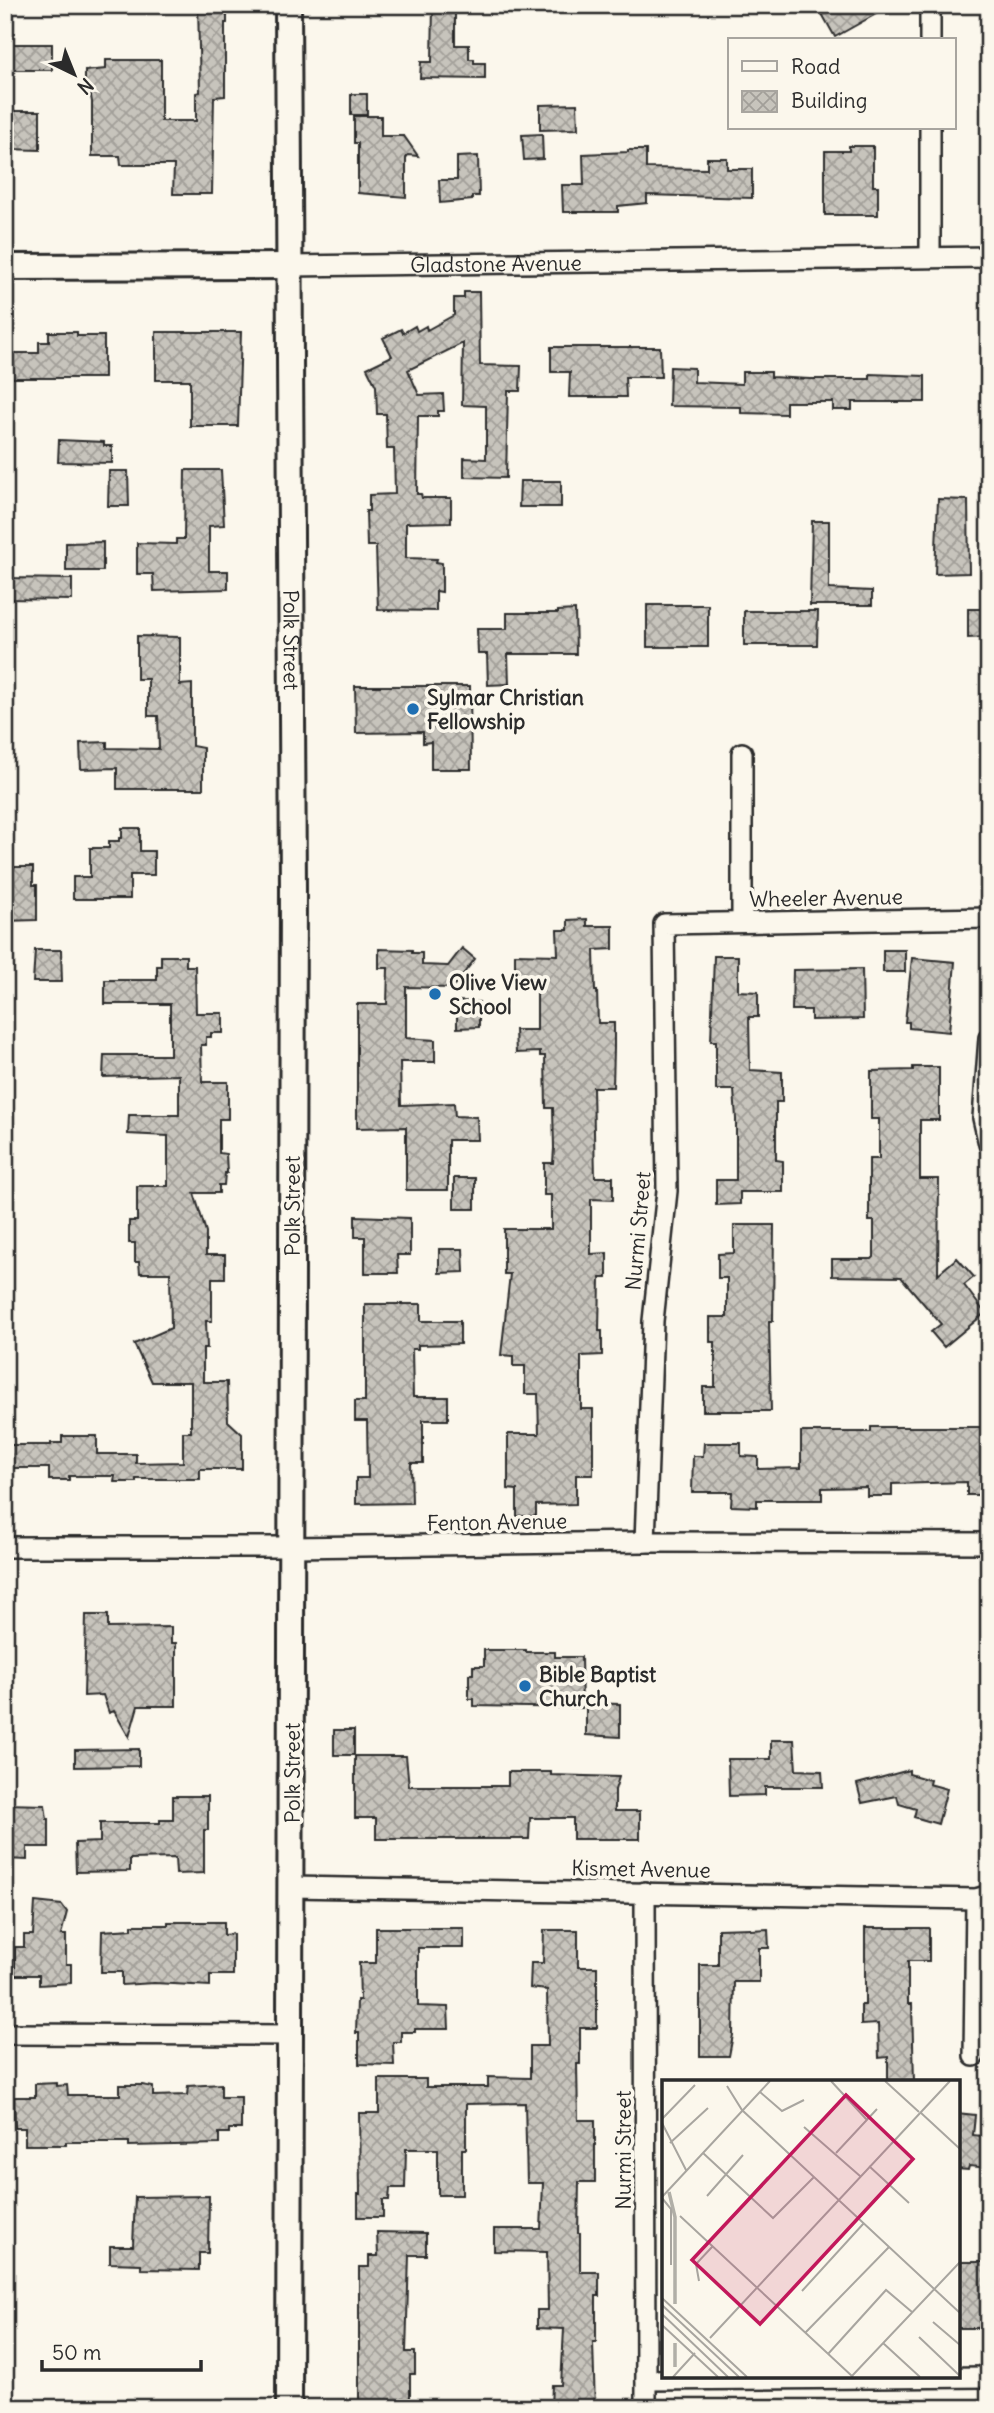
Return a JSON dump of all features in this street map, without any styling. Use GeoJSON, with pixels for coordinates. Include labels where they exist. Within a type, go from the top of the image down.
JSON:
{"type":"FeatureCollection","features":[{"type":"Feature","properties":{"kind":"street","name":"Polk Street"},"geometry":{"type":"LineString","coordinates":[[288,5],[293,1547],[289,2408]]}},
{"type":"Feature","properties":{"kind":"street"},"geometry":{"type":"LineString","coordinates":[[930,5],[930,38]]}},
{"type":"Feature","properties":{"kind":"street"},"geometry":{"type":"LineString","coordinates":[[930,130],[930,257]]}},
{"type":"Feature","properties":{"kind":"street","name":"Gladstone Avenue"},"geometry":{"type":"LineString","coordinates":[[5,267],[290,267],[989,257]]}},
{"type":"Feature","properties":{"kind":"street"},"geometry":{"type":"LineString","coordinates":[[742,753],[742,922]]}},
{"type":"Feature","properties":{"kind":"street","name":"Wheeler Avenue"},"geometry":{"type":"LineString","coordinates":[[664,924],[989,918]]}},
{"type":"Feature","properties":{"kind":"street","name":"Nurmi Street"},"geometry":{"type":"LineString","coordinates":[[645,1542],[653,1321],[667,1191],[664,924]]}},
{"type":"Feature","properties":{"kind":"street"},"geometry":{"type":"LineString","coordinates":[[989,1038],[984,1118],[989,1144]]}},
{"type":"Feature","properties":{"kind":"street","name":"Fenton Avenue"},"geometry":{"type":"LineString","coordinates":[[5,1547],[293,1547],[645,1542],[989,1543]]}},
{"type":"Feature","properties":{"kind":"street","name":"Kismet Avenue"},"geometry":{"type":"LineString","coordinates":[[291,1887],[982,1897]]}},
{"type":"Feature","properties":{"kind":"street","name":"Nurmi Street"},"geometry":{"type":"LineString","coordinates":[[645,1892],[646,2408]]}},
{"type":"Feature","properties":{"kind":"street"},"geometry":{"type":"LineString","coordinates":[[974,2056],[982,1897]]}},
{"type":"Feature","properties":{"kind":"street"},"geometry":{"type":"LineString","coordinates":[[5,2035],[292,2035]]}},
{"type":"Feature","properties":{"kind":"street"},"geometry":{"type":"LineString","coordinates":[[959,2377],[989,2377]]}},
{"type":"Feature","properties":{"kind":"street"},"geometry":{"type":"LineString","coordinates":[[646,2379],[818,2378]]}},
{"type":"Feature","properties":{"kind":"building"},"geometry":{"type":"Polygon","coordinates":[[[198,5],[227,5],[225,96],[214,97],[212,194],[173,194],[174,165],[121,165],[120,156],[92,156],[92,102],[91,96],[85,96],[85,71],[106,69],[106,60],[161,60],[161,121],[196,121],[196,93],[200,92],[198,5]]]}},
{"type":"Feature","properties":{"kind":"building"},"geometry":{"type":"Polygon","coordinates":[[[433,5],[455,5],[455,45],[469,45],[469,59],[474,59],[474,63],[485,63],[485,79],[420,78],[421,62],[432,62],[433,5]]]}},
{"type":"Feature","properties":{"kind":"building"},"geometry":{"type":"Polygon","coordinates":[[[817,5],[892,5],[835,37],[817,5]]]}},
{"type":"Feature","properties":{"kind":"building"},"geometry":{"type":"Polygon","coordinates":[[[5,44],[52,44],[52,70],[5,70],[5,44]]]}},
{"type":"Feature","properties":{"kind":"building"},"geometry":{"type":"Polygon","coordinates":[[[351,94],[367,94],[367,115],[351,115],[351,94]]]}},
{"type":"Feature","properties":{"kind":"building"},"geometry":{"type":"Polygon","coordinates":[[[577,104],[578,129],[540,130],[540,105],[577,104]]]}},
{"type":"Feature","properties":{"kind":"building"},"geometry":{"type":"Polygon","coordinates":[[[5,111],[40,111],[40,150],[5,149],[5,111]]]}},
{"type":"Feature","properties":{"kind":"building"},"geometry":{"type":"Polygon","coordinates":[[[354,116],[381,116],[381,136],[404,136],[418,156],[408,155],[406,158],[406,197],[358,193],[358,143],[354,143],[354,116]]]}},
{"type":"Feature","properties":{"kind":"building"},"geometry":{"type":"Polygon","coordinates":[[[542,134],[543,159],[524,160],[522,135],[542,134]]]}},
{"type":"Feature","properties":{"kind":"building"},"geometry":{"type":"Polygon","coordinates":[[[849,146],[873,146],[873,186],[878,186],[878,215],[825,215],[825,151],[849,151],[849,146]]]}},
{"type":"Feature","properties":{"kind":"building"},"geometry":{"type":"Polygon","coordinates":[[[646,150],[646,168],[707,169],[707,158],[727,158],[727,169],[752,169],[752,198],[647,195],[647,203],[618,206],[618,212],[563,212],[562,185],[584,185],[583,154],[646,150]]]}},
{"type":"Feature","properties":{"kind":"building"},"geometry":{"type":"Polygon","coordinates":[[[478,156],[479,196],[472,196],[472,200],[440,203],[439,180],[457,180],[457,157],[478,156]]]}},
{"type":"Feature","properties":{"kind":"building"},"geometry":{"type":"Polygon","coordinates":[[[464,292],[479,292],[480,365],[521,366],[520,391],[508,391],[506,478],[464,477],[464,458],[486,459],[486,406],[462,405],[463,343],[408,370],[419,395],[443,394],[444,411],[438,411],[438,416],[418,416],[417,494],[421,494],[422,498],[451,498],[451,522],[406,523],[406,558],[437,559],[436,562],[442,563],[442,592],[436,591],[436,611],[378,610],[376,546],[367,546],[366,511],[369,511],[369,495],[395,494],[394,449],[387,449],[386,414],[377,414],[376,386],[367,368],[392,356],[383,338],[401,329],[403,333],[415,326],[417,331],[426,326],[427,330],[454,315],[454,298],[464,298],[464,292]]]}},
{"type":"Feature","properties":{"kind":"building"},"geometry":{"type":"Polygon","coordinates":[[[49,332],[104,336],[104,378],[5,378],[5,353],[39,353],[39,342],[49,342],[49,332]]]}},
{"type":"Feature","properties":{"kind":"building"},"geometry":{"type":"Polygon","coordinates":[[[156,332],[241,332],[238,426],[190,426],[190,380],[156,380],[156,332]]]}},
{"type":"Feature","properties":{"kind":"building"},"geometry":{"type":"Polygon","coordinates":[[[551,347],[660,347],[661,377],[625,377],[626,397],[569,397],[570,372],[551,372],[551,347]]]}},
{"type":"Feature","properties":{"kind":"building"},"geometry":{"type":"Polygon","coordinates":[[[670,367],[694,368],[694,382],[742,384],[742,372],[771,372],[771,377],[810,379],[870,379],[870,374],[925,376],[925,402],[852,402],[852,410],[833,410],[833,402],[786,402],[786,414],[741,413],[741,407],[669,406],[670,367]]]}},
{"type":"Feature","properties":{"kind":"building"},"geometry":{"type":"Polygon","coordinates":[[[59,440],[104,442],[104,446],[112,446],[112,463],[58,462],[59,440]]]}},
{"type":"Feature","properties":{"kind":"building"},"geometry":{"type":"Polygon","coordinates":[[[185,470],[221,470],[224,525],[209,526],[209,571],[228,571],[228,589],[154,591],[153,574],[137,574],[137,543],[176,544],[176,539],[184,539],[185,470]]]}},
{"type":"Feature","properties":{"kind":"building"},"geometry":{"type":"Polygon","coordinates":[[[109,471],[128,471],[129,506],[108,506],[109,471]]]}},
{"type":"Feature","properties":{"kind":"building"},"geometry":{"type":"Polygon","coordinates":[[[520,481],[561,481],[561,507],[519,507],[520,481]]]}},
{"type":"Feature","properties":{"kind":"building"},"geometry":{"type":"Polygon","coordinates":[[[938,499],[968,500],[969,573],[935,574],[938,499]]]}},
{"type":"Feature","properties":{"kind":"building"},"geometry":{"type":"Polygon","coordinates":[[[812,521],[829,521],[829,589],[872,591],[872,605],[810,605],[812,521]]]}},
{"type":"Feature","properties":{"kind":"building"},"geometry":{"type":"Polygon","coordinates":[[[103,542],[103,571],[66,571],[66,543],[103,542]]]}},
{"type":"Feature","properties":{"kind":"building"},"geometry":{"type":"Polygon","coordinates":[[[5,578],[72,579],[72,600],[5,599],[5,578]]]}},
{"type":"Feature","properties":{"kind":"building"},"geometry":{"type":"Polygon","coordinates":[[[647,605],[708,605],[708,647],[647,647],[647,605]]]}},
{"type":"Feature","properties":{"kind":"building"},"geometry":{"type":"Polygon","coordinates":[[[968,609],[988,609],[988,637],[968,638],[968,609]]]}},
{"type":"Feature","properties":{"kind":"building"},"geometry":{"type":"Polygon","coordinates":[[[575,610],[576,654],[508,654],[509,684],[488,685],[487,654],[478,654],[477,629],[507,629],[507,613],[558,613],[575,610]]]}},
{"type":"Feature","properties":{"kind":"building"},"geometry":{"type":"Polygon","coordinates":[[[744,611],[818,611],[817,645],[744,645],[744,611]]]}},
{"type":"Feature","properties":{"kind":"building"},"geometry":{"type":"Polygon","coordinates":[[[137,636],[180,637],[180,685],[192,684],[192,746],[203,748],[203,789],[117,789],[117,768],[81,769],[80,743],[107,742],[107,748],[159,749],[158,716],[148,716],[148,679],[137,679],[137,636]]]}},
{"type":"Feature","properties":{"kind":"building","name":"Sylmar Christian Fellowship"},"geometry":{"type":"Polygon","coordinates":[[[355,686],[470,686],[471,769],[431,769],[431,742],[423,743],[423,732],[356,733],[355,686]]]}},
{"type":"Feature","properties":{"kind":"building"},"geometry":{"type":"Polygon","coordinates":[[[122,828],[140,828],[140,851],[154,851],[154,875],[130,875],[130,899],[73,899],[73,877],[90,877],[90,848],[109,848],[109,841],[119,841],[119,838],[122,838],[122,828]]]}},
{"type":"Feature","properties":{"kind":"building"},"geometry":{"type":"Polygon","coordinates":[[[5,867],[33,867],[33,885],[37,885],[37,920],[5,921],[5,867]]]}},
{"type":"Feature","properties":{"kind":"building"},"geometry":{"type":"Polygon","coordinates":[[[587,919],[587,926],[613,926],[613,949],[594,950],[598,1023],[614,1023],[614,1048],[613,1087],[593,1087],[595,1177],[613,1177],[613,1200],[591,1199],[591,1254],[607,1253],[607,1278],[600,1278],[599,1331],[602,1331],[602,1355],[581,1356],[581,1409],[593,1409],[593,1475],[576,1475],[576,1504],[536,1505],[536,1516],[517,1516],[517,1490],[508,1489],[508,1434],[539,1434],[538,1394],[525,1394],[525,1366],[513,1366],[513,1356],[501,1355],[510,1274],[504,1274],[504,1229],[551,1229],[551,1195],[544,1195],[544,1163],[553,1163],[554,1148],[553,1108],[546,1108],[545,1056],[540,1056],[540,1052],[516,1053],[515,1030],[537,1030],[537,982],[515,982],[515,954],[558,955],[557,930],[568,930],[568,920],[587,919]]]}},
{"type":"Feature","properties":{"kind":"building"},"geometry":{"type":"Polygon","coordinates":[[[462,948],[475,959],[452,988],[406,987],[406,1038],[435,1040],[435,1062],[400,1062],[401,1105],[454,1103],[455,1116],[477,1117],[478,1140],[448,1140],[448,1190],[406,1190],[406,1127],[357,1128],[357,1004],[387,1004],[388,968],[379,968],[379,949],[412,950],[412,953],[422,953],[422,965],[448,966],[462,948]]]}},
{"type":"Feature","properties":{"kind":"building"},"geometry":{"type":"Polygon","coordinates":[[[35,950],[61,950],[62,982],[33,982],[35,950]]]}},
{"type":"Feature","properties":{"kind":"building"},"geometry":{"type":"Polygon","coordinates":[[[883,950],[905,950],[905,972],[883,972],[883,950]]]}},
{"type":"Feature","properties":{"kind":"building"},"geometry":{"type":"Polygon","coordinates":[[[161,956],[186,956],[186,966],[195,966],[196,1013],[223,1013],[223,1033],[211,1033],[211,1037],[206,1037],[206,1045],[201,1045],[202,1082],[228,1082],[228,1119],[219,1119],[219,1153],[226,1154],[227,1173],[224,1185],[219,1185],[219,1193],[194,1193],[206,1232],[206,1255],[225,1255],[225,1278],[212,1278],[212,1321],[206,1321],[207,1348],[203,1348],[203,1382],[227,1382],[228,1421],[242,1434],[242,1469],[200,1469],[200,1479],[136,1479],[136,1482],[114,1482],[115,1476],[69,1476],[69,1480],[49,1480],[49,1468],[5,1468],[5,1445],[51,1445],[62,1443],[62,1436],[97,1436],[97,1454],[136,1454],[136,1463],[183,1462],[183,1432],[191,1432],[191,1382],[152,1382],[134,1344],[171,1328],[170,1273],[140,1273],[139,1262],[135,1262],[135,1243],[129,1243],[129,1221],[137,1221],[137,1186],[168,1186],[168,1136],[128,1134],[129,1115],[179,1115],[179,1075],[103,1077],[104,1055],[170,1055],[170,1004],[105,1004],[105,980],[157,980],[157,966],[161,966],[161,956]]]}},
{"type":"Feature","properties":{"kind":"building"},"geometry":{"type":"Polygon","coordinates":[[[714,956],[738,956],[738,991],[758,992],[758,1017],[749,1017],[750,1070],[782,1072],[782,1102],[776,1102],[776,1160],[783,1161],[783,1192],[740,1192],[740,1204],[716,1205],[716,1180],[736,1180],[736,1119],[734,1090],[716,1090],[716,1041],[711,1041],[714,956]]]}},
{"type":"Feature","properties":{"kind":"building"},"geometry":{"type":"Polygon","coordinates":[[[912,958],[955,962],[949,1032],[909,1028],[909,1022],[905,1022],[912,958]]]}},
{"type":"Feature","properties":{"kind":"building"},"geometry":{"type":"Polygon","coordinates":[[[862,969],[863,1019],[811,1020],[811,1010],[792,1010],[793,970],[862,969]]]}},
{"type":"Feature","properties":{"kind":"building"},"geometry":{"type":"Polygon","coordinates":[[[457,1001],[479,1002],[479,1027],[457,1028],[457,1001]]]}},
{"type":"Feature","properties":{"kind":"building"},"geometry":{"type":"Polygon","coordinates":[[[913,1067],[939,1067],[939,1120],[920,1120],[920,1179],[939,1179],[938,1274],[957,1258],[974,1277],[964,1285],[985,1313],[944,1347],[931,1332],[941,1324],[901,1277],[832,1276],[832,1259],[874,1257],[874,1221],[869,1221],[869,1159],[879,1159],[879,1119],[871,1119],[871,1071],[913,1070],[913,1067]]]}},
{"type":"Feature","properties":{"kind":"building"},"geometry":{"type":"Polygon","coordinates":[[[454,1178],[475,1178],[475,1209],[454,1209],[454,1178]]]}},
{"type":"Feature","properties":{"kind":"building"},"geometry":{"type":"Polygon","coordinates":[[[355,1216],[410,1218],[410,1255],[397,1255],[398,1273],[365,1273],[365,1237],[355,1237],[355,1216]]]}},
{"type":"Feature","properties":{"kind":"building"},"geometry":{"type":"Polygon","coordinates":[[[734,1225],[774,1225],[773,1321],[769,1321],[771,1411],[703,1411],[703,1387],[715,1387],[715,1342],[710,1342],[710,1317],[727,1317],[727,1278],[718,1278],[718,1254],[734,1253],[734,1225]]]}},
{"type":"Feature","properties":{"kind":"building"},"geometry":{"type":"Polygon","coordinates":[[[439,1249],[463,1249],[464,1272],[439,1273],[439,1249]]]}},
{"type":"Feature","properties":{"kind":"building"},"geometry":{"type":"Polygon","coordinates":[[[365,1304],[421,1304],[421,1321],[460,1321],[460,1344],[418,1345],[418,1349],[412,1349],[413,1397],[448,1397],[448,1420],[423,1420],[423,1463],[411,1463],[412,1503],[356,1504],[356,1478],[368,1478],[367,1421],[355,1421],[355,1401],[365,1401],[365,1304]]]}},
{"type":"Feature","properties":{"kind":"building"},"geometry":{"type":"Polygon","coordinates":[[[871,1427],[987,1427],[989,1495],[967,1495],[967,1482],[892,1484],[892,1496],[867,1496],[867,1487],[822,1488],[822,1500],[757,1500],[757,1507],[731,1506],[732,1492],[692,1492],[693,1456],[703,1456],[704,1443],[741,1443],[741,1456],[758,1457],[758,1469],[801,1468],[801,1432],[871,1432],[871,1427]]]}},
{"type":"Feature","properties":{"kind":"building"},"geometry":{"type":"Polygon","coordinates":[[[86,1615],[108,1615],[108,1628],[171,1627],[171,1643],[176,1643],[176,1706],[138,1706],[129,1737],[114,1711],[109,1713],[103,1695],[84,1696],[86,1615]]]}},
{"type":"Feature","properties":{"kind":"building","name":"Bible Baptist Church"},"geometry":{"type":"Polygon","coordinates":[[[484,1650],[555,1652],[555,1657],[581,1657],[582,1708],[474,1706],[474,1699],[469,1699],[469,1674],[473,1674],[473,1666],[484,1666],[484,1650]]]}},
{"type":"Feature","properties":{"kind":"building"},"geometry":{"type":"Polygon","coordinates":[[[586,1703],[620,1704],[620,1737],[586,1735],[586,1703]]]}},
{"type":"Feature","properties":{"kind":"building"},"geometry":{"type":"Polygon","coordinates":[[[334,1730],[354,1730],[354,1755],[334,1755],[334,1730]]]}},
{"type":"Feature","properties":{"kind":"building"},"geometry":{"type":"Polygon","coordinates":[[[771,1740],[794,1740],[796,1770],[822,1771],[823,1787],[765,1787],[765,1795],[729,1796],[728,1759],[771,1759],[771,1740]]]}},
{"type":"Feature","properties":{"kind":"building"},"geometry":{"type":"Polygon","coordinates":[[[139,1749],[139,1766],[75,1767],[75,1750],[139,1749]]]}},
{"type":"Feature","properties":{"kind":"building"},"geometry":{"type":"Polygon","coordinates":[[[355,1756],[406,1756],[409,1786],[508,1786],[508,1772],[619,1777],[615,1790],[615,1811],[640,1811],[640,1839],[573,1839],[573,1818],[530,1818],[529,1839],[376,1839],[376,1818],[355,1818],[355,1756]]]}},
{"type":"Feature","properties":{"kind":"building"},"geometry":{"type":"Polygon","coordinates":[[[909,1770],[909,1774],[930,1780],[929,1784],[947,1789],[938,1824],[914,1817],[916,1809],[899,1804],[897,1796],[862,1803],[857,1784],[909,1770]]]}},
{"type":"Feature","properties":{"kind":"building"},"geometry":{"type":"Polygon","coordinates":[[[173,1796],[208,1796],[208,1830],[204,1830],[204,1873],[176,1874],[175,1858],[130,1859],[130,1871],[76,1872],[75,1843],[100,1842],[100,1823],[160,1823],[160,1820],[173,1820],[173,1796]]]}},
{"type":"Feature","properties":{"kind":"building"},"geometry":{"type":"Polygon","coordinates":[[[5,1804],[45,1805],[49,1819],[49,1847],[27,1847],[27,1860],[5,1859],[5,1804]]]}},
{"type":"Feature","properties":{"kind":"building"},"geometry":{"type":"Polygon","coordinates":[[[35,1902],[62,1905],[67,1912],[61,1935],[66,1935],[66,1964],[71,1964],[71,1983],[39,1985],[39,1975],[15,1975],[15,1947],[24,1947],[24,1935],[33,1935],[35,1902]]]}},
{"type":"Feature","properties":{"kind":"building"},"geometry":{"type":"Polygon","coordinates":[[[168,1922],[224,1922],[224,1935],[233,1934],[233,1975],[210,1975],[210,1986],[154,1983],[122,1985],[122,1972],[101,1972],[102,1931],[132,1929],[132,1925],[168,1925],[168,1922]]]}},
{"type":"Feature","properties":{"kind":"building"},"geometry":{"type":"Polygon","coordinates":[[[376,1928],[464,1928],[464,1948],[418,1948],[418,2006],[448,2007],[449,2029],[415,2029],[415,2032],[401,2032],[401,2042],[393,2042],[394,2065],[359,2064],[359,2033],[356,2033],[357,2000],[360,2000],[359,1963],[376,1963],[376,1928]]]}},
{"type":"Feature","properties":{"kind":"building"},"geometry":{"type":"Polygon","coordinates":[[[865,1928],[929,1928],[929,1961],[908,1961],[908,2004],[912,2004],[914,2080],[888,2080],[888,2057],[879,2058],[878,2024],[861,2025],[861,2005],[865,2005],[865,1928]]]}},
{"type":"Feature","properties":{"kind":"building"},"geometry":{"type":"Polygon","coordinates":[[[718,1929],[768,1929],[769,1948],[759,1948],[759,1982],[734,1982],[733,2035],[729,2056],[700,2056],[700,1965],[718,1965],[718,1929]]]}},
{"type":"Feature","properties":{"kind":"building"},"geometry":{"type":"Polygon","coordinates":[[[544,1930],[578,1930],[578,1967],[597,1967],[597,2028],[580,2028],[580,2064],[577,2064],[578,2120],[595,2120],[595,2182],[579,2182],[578,2233],[580,2272],[599,2272],[596,2342],[593,2342],[595,2408],[551,2408],[552,2385],[561,2385],[564,2329],[537,2328],[537,2310],[548,2310],[547,2252],[494,2251],[494,2229],[541,2229],[543,2183],[527,2183],[525,2103],[466,2104],[462,2195],[438,2195],[438,2149],[406,2149],[405,2188],[390,2188],[389,2200],[383,2200],[383,2217],[358,2217],[359,2113],[379,2113],[379,2079],[426,2079],[426,2087],[488,2087],[488,2077],[530,2078],[530,2046],[548,2046],[547,1990],[530,1988],[531,1963],[543,1963],[544,1930]]]}},
{"type":"Feature","properties":{"kind":"building"},"geometry":{"type":"Polygon","coordinates":[[[57,2083],[57,2086],[67,2085],[68,2095],[120,2095],[120,2085],[142,2085],[153,2087],[153,2096],[187,2095],[188,2086],[221,2084],[221,2097],[241,2097],[241,2129],[229,2129],[229,2133],[219,2133],[219,2144],[129,2146],[129,2142],[66,2142],[66,2145],[25,2145],[25,2128],[15,2128],[14,2097],[35,2097],[35,2084],[57,2083]]]}},
{"type":"Feature","properties":{"kind":"building"},"geometry":{"type":"Polygon","coordinates":[[[959,2113],[975,2115],[973,2135],[989,2137],[989,2168],[969,2166],[968,2170],[959,2169],[959,2113]]]}},
{"type":"Feature","properties":{"kind":"building"},"geometry":{"type":"Polygon","coordinates":[[[209,2196],[208,2253],[199,2253],[199,2270],[141,2269],[141,2264],[110,2263],[110,2246],[133,2246],[135,2197],[209,2196]]]}},
{"type":"Feature","properties":{"kind":"building"},"geometry":{"type":"Polygon","coordinates":[[[377,2232],[426,2233],[426,2255],[409,2255],[406,2352],[415,2352],[415,2374],[410,2374],[410,2408],[359,2408],[359,2267],[369,2267],[369,2256],[378,2256],[377,2232]]]}},
{"type":"Feature","properties":{"kind":"building"},"geometry":{"type":"Polygon","coordinates":[[[959,2262],[989,2262],[989,2328],[959,2328],[959,2262]]]}},
{"type":"Feature","properties":{"kind":"place","name":"Sylmar Christian Fellowship"},"geometry":{"type":"Point","coordinates":[413,709]}},
{"type":"Feature","properties":{"kind":"place","name":"Olive View School"},"geometry":{"type":"Point","coordinates":[435,994]}},
{"type":"Feature","properties":{"kind":"place","name":"Bible Baptist Church"},"geometry":{"type":"Point","coordinates":[525,1686]}}]}
